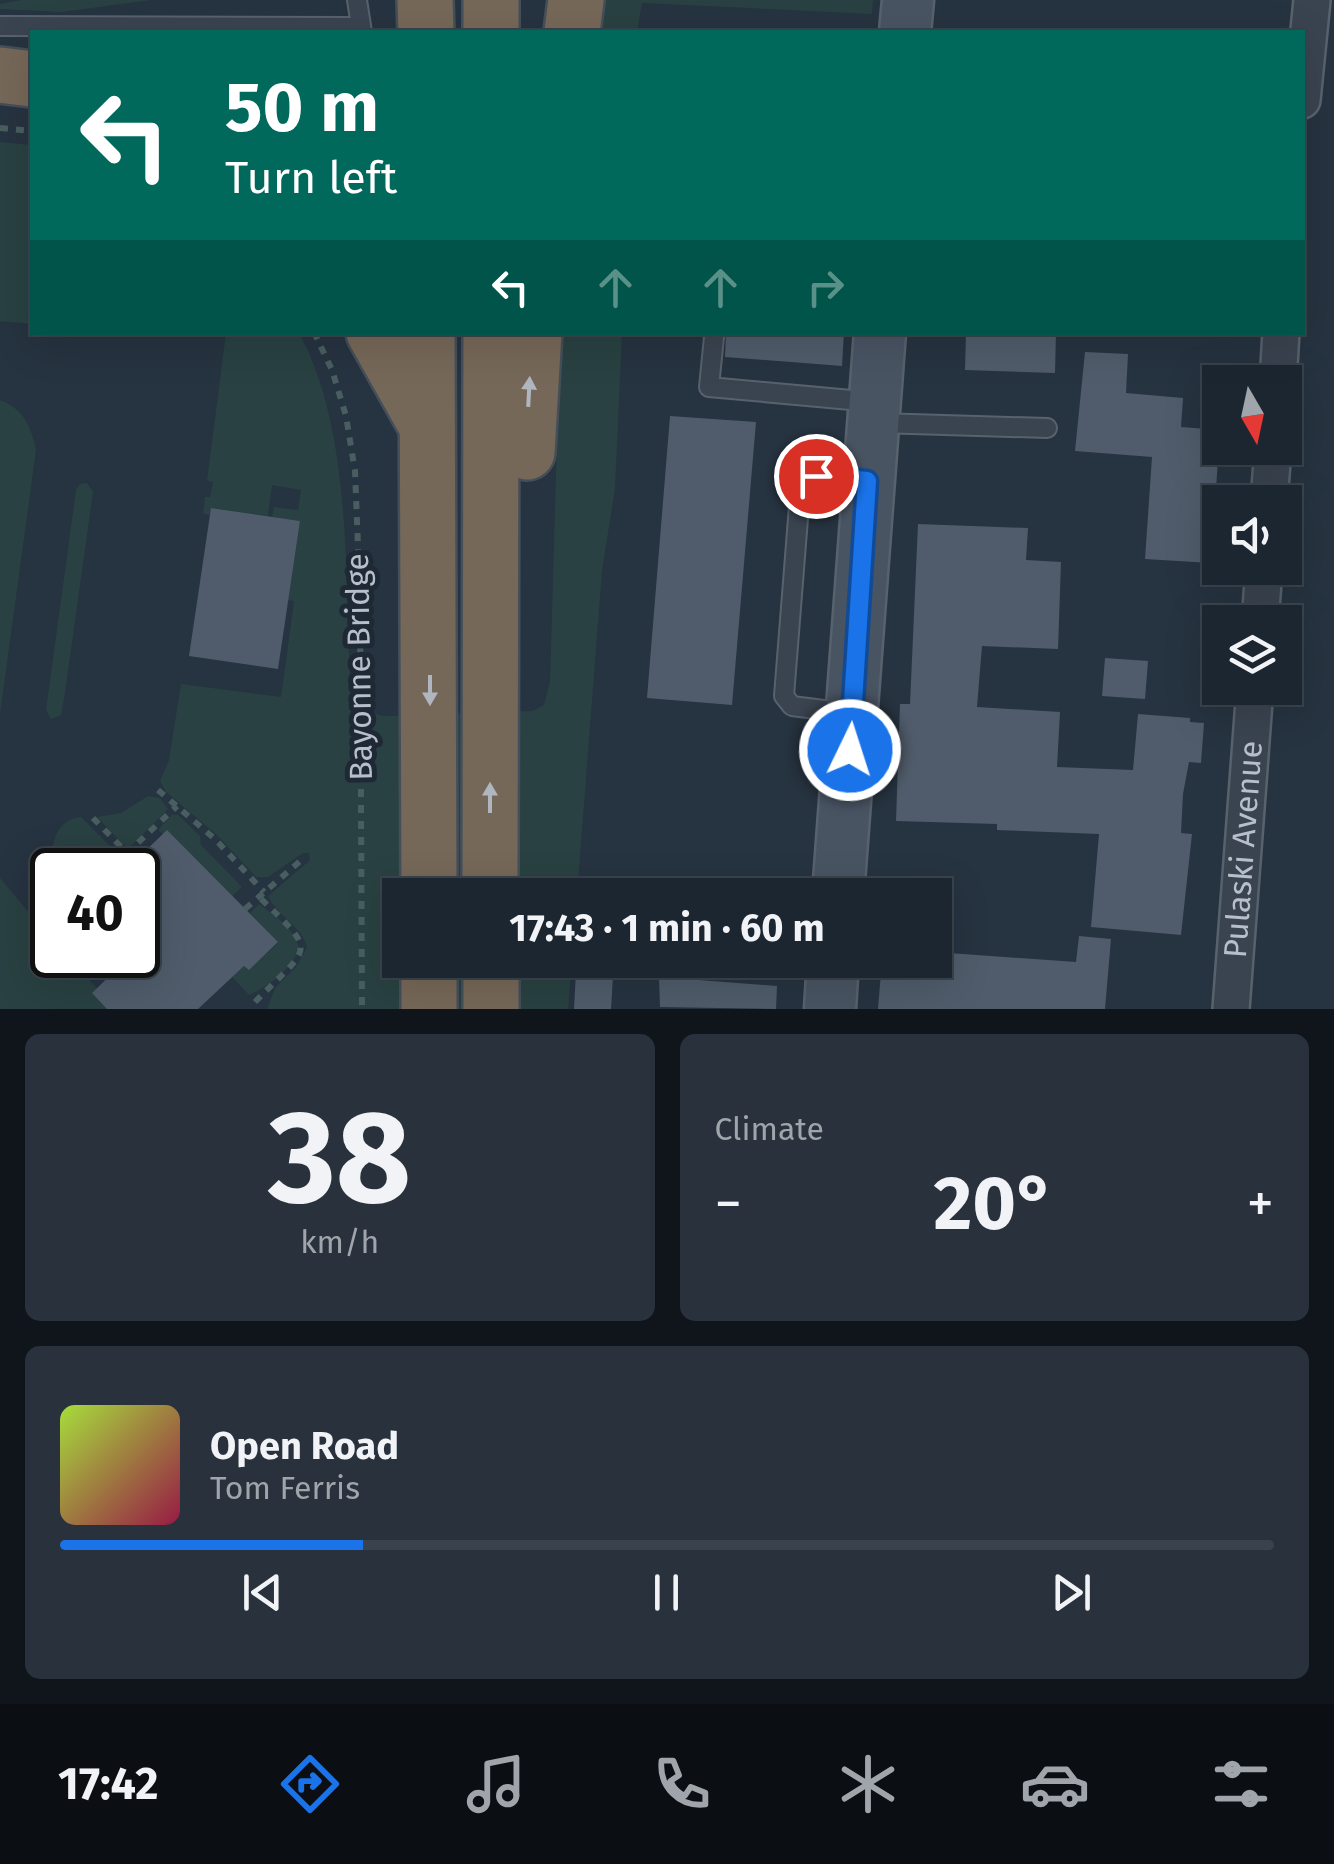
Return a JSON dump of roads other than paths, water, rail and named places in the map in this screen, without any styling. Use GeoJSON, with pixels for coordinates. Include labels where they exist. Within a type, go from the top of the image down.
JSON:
{"type":"FeatureCollection","features":[{"type":"Feature","properties":{"kind":"highway"},"geometry":{"type":"LineString","coordinates":[[425,0],[426,30]]}},
{"type":"Feature","properties":{"kind":"highway"},"geometry":{"type":"LineString","coordinates":[[491,0],[491,30]]}},
{"type":"Feature","properties":{"kind":"highway"},"geometry":{"type":"LineString","coordinates":[[572,30],[576,0]]}},
{"type":"Feature","properties":{"kind":"highway"},"geometry":{"type":"LineString","coordinates":[[0,75],[30,78]]}},
{"type":"Feature","properties":{"kind":"highway"},"geometry":{"type":"LineString","coordinates":[[378,335],[425,369],[430,592],[429,878]]}},
{"type":"Feature","properties":{"kind":"highway"},"geometry":{"type":"LineString","coordinates":[[490,878],[491,335]]}},
{"type":"Feature","properties":{"kind":"highway"},"geometry":{"type":"LineString","coordinates":[[489,589],[526,474],[534,335]]}},
{"type":"Feature","properties":{"kind":"highway"},"geometry":{"type":"LineString","coordinates":[[429,978],[429,1009]]}},
{"type":"Feature","properties":{"kind":"highway"},"geometry":{"type":"LineString","coordinates":[[490,978],[491,1009]]}},
{"type":"Feature","properties":{"kind":"street"},"geometry":{"type":"LineString","coordinates":[[905,30],[908,0]]}},
{"type":"Feature","properties":{"kind":"street"},"geometry":{"type":"LineString","coordinates":[[1305,70],[1312,0]]}},
{"type":"Feature","properties":{"kind":"street"},"geometry":{"type":"LineString","coordinates":[[839,878],[880,335]]}},
{"type":"Feature","properties":{"kind":"street"},"geometry":{"type":"LineString","coordinates":[[1279,365],[1282,335]]}},
{"type":"Feature","properties":{"kind":"street","name":"Pulaski Avenue"},"geometry":{"type":"LineString","coordinates":[[1231,1009],[1254,705]]}},
{"type":"Feature","properties":{"kind":"street"},"geometry":{"type":"LineString","coordinates":[[830,1009],[832,978]]}},
{"type":"Feature","properties":{"kind":"lane"},"geometry":{"type":"LineString","coordinates":[[0,26],[362,30],[357,0]]}},
{"type":"Feature","properties":{"kind":"lane"},"geometry":{"type":"LineString","coordinates":[[714,337],[709,387],[873,413],[1048,428]]}},
{"type":"Feature","properties":{"kind":"lane"},"geometry":{"type":"LineString","coordinates":[[852,714],[792,706],[784,696],[800,492],[816,476],[867,481]]}}]}
